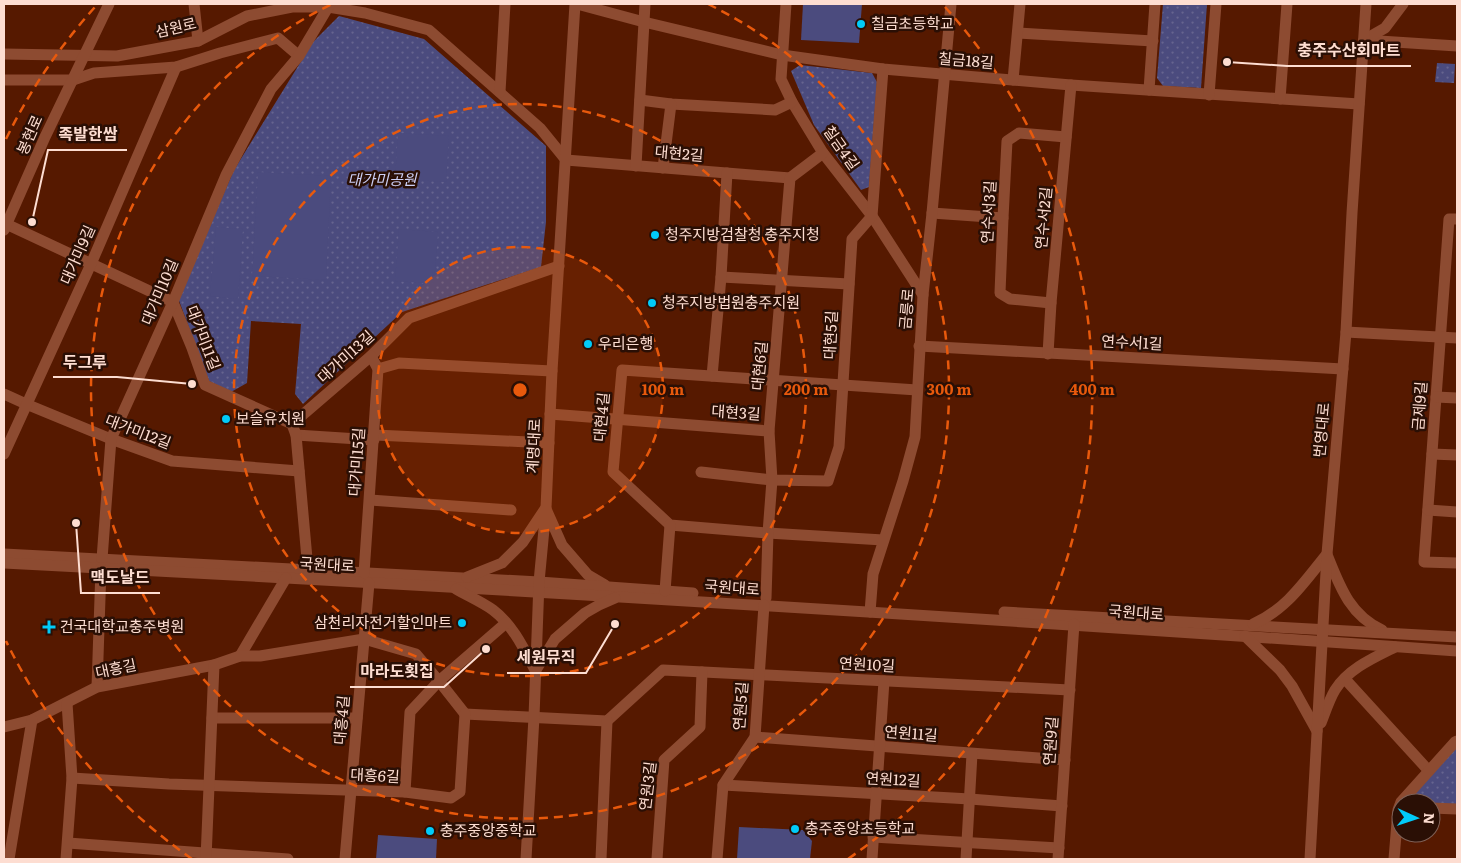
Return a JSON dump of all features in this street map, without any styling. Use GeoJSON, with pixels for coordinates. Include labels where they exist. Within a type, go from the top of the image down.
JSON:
{"type":"FeatureCollection","features":[{"type":"Feature","properties":{"kind":"street","name":"봉현로"},"geometry":{"type":"LineString","coordinates":[[5,226],[72,80],[110,4]]}},
{"type":"Feature","properties":{"kind":"street"},"geometry":{"type":"LineString","coordinates":[[194,4],[198,41]]}},
{"type":"Feature","properties":{"kind":"street"},"geometry":{"type":"LineString","coordinates":[[500,92],[505,4]]}},
{"type":"Feature","properties":{"kind":"street","name":"칠금18길"},"geometry":{"type":"LineString","coordinates":[[576,4],[782,55],[883,69],[1071,85],[1359,104]]}},
{"type":"Feature","properties":{"kind":"street","name":"계명대로"},"geometry":{"type":"LineString","coordinates":[[526,859],[539,587],[546,508],[552,371],[576,4]]}},
{"type":"Feature","properties":{"kind":"street"},"geometry":{"type":"LineString","coordinates":[[636,166],[644,4]]}},
{"type":"Feature","properties":{"kind":"street","name":"칠금4길"},"geometry":{"type":"LineString","coordinates":[[786,4],[780,79],[823,153],[872,216],[923,295]]}},
{"type":"Feature","properties":{"kind":"street","name":"금릉로"},"geometry":{"type":"LineString","coordinates":[[870,608],[873,574],[915,437],[923,295],[951,4]]}},
{"type":"Feature","properties":{"kind":"street"},"geometry":{"type":"LineString","coordinates":[[1013,80],[1020,4]]}},
{"type":"Feature","properties":{"kind":"street"},"geometry":{"type":"LineString","coordinates":[[1150,90],[1155,4]]}},
{"type":"Feature","properties":{"kind":"street"},"geometry":{"type":"LineString","coordinates":[[1209,95],[1216,4]]}},
{"type":"Feature","properties":{"kind":"street"},"geometry":{"type":"LineString","coordinates":[[1280,99],[1287,4]]}},
{"type":"Feature","properties":{"kind":"street","name":"번영대로"},"geometry":{"type":"LineString","coordinates":[[1310,859],[1327,554],[1346,332],[1366,4]]}},
{"type":"Feature","properties":{"kind":"street"},"geometry":{"type":"LineString","coordinates":[[1364,40],[1385,28],[1403,4]]}},
{"type":"Feature","properties":{"kind":"street","name":"삼원로"},"geometry":{"type":"LineString","coordinates":[[4,54],[117,56],[198,41],[247,16],[292,7],[329,6],[429,30],[540,128],[566,160]]}},
{"type":"Feature","properties":{"kind":"street","name":"대가미10길"},"geometry":{"type":"LineString","coordinates":[[96,686],[111,439],[173,302],[226,175],[271,89],[299,56],[329,6]]}},
{"type":"Feature","properties":{"kind":"street"},"geometry":{"type":"LineString","coordinates":[[1018,33],[1152,41]]}},
{"type":"Feature","properties":{"kind":"street"},"geometry":{"type":"LineString","coordinates":[[4,80],[72,80],[94,73],[176,67],[278,38],[299,56]]}},
{"type":"Feature","properties":{"kind":"street"},"geometry":{"type":"LineString","coordinates":[[1364,40],[1457,46]]}},
{"type":"Feature","properties":{"kind":"street","name":"대가미9길"},"geometry":{"type":"LineString","coordinates":[[4,454],[91,264],[176,67]]}},
{"type":"Feature","properties":{"kind":"street"},"geometry":{"type":"LineString","coordinates":[[872,216],[883,69]]}},
{"type":"Feature","properties":{"kind":"street","name":"연수서2길"},"geometry":{"type":"LineString","coordinates":[[1048,354],[1071,85]]}},
{"type":"Feature","properties":{"kind":"street"},"geometry":{"type":"LineString","coordinates":[[640,100],[671,104],[775,110],[792,102]]}},
{"type":"Feature","properties":{"kind":"street"},"geometry":{"type":"LineString","coordinates":[[663,168],[671,104]]}},
{"type":"Feature","properties":{"kind":"street","name":"연수서3길"},"geometry":{"type":"LineString","coordinates":[[1051,303],[1010,300],[1000,293],[1007,141],[1019,133],[1066,137]]}},
{"type":"Feature","properties":{"kind":"street"},"geometry":{"type":"LineString","coordinates":[[790,178],[823,153]]}},
{"type":"Feature","properties":{"kind":"street","name":"대현2길"},"geometry":{"type":"LineString","coordinates":[[566,160],[790,178]]}},
{"type":"Feature","properties":{"kind":"street"},"geometry":{"type":"LineString","coordinates":[[712,376],[721,277],[727,173]]}},
{"type":"Feature","properties":{"kind":"street","name":"대현6길"},"geometry":{"type":"LineString","coordinates":[[765,602],[772,480],[769,431],[790,178]]}},
{"type":"Feature","properties":{"kind":"street"},"geometry":{"type":"LineString","coordinates":[[932,213],[1003,218]]}},
{"type":"Feature","properties":{"kind":"street","name":"대현5길"},"geometry":{"type":"LineString","coordinates":[[701,472],[772,480],[828,481],[839,447],[852,239],[872,216]]}},
{"type":"Feature","properties":{"kind":"street","name":"금제9길"},"geometry":{"type":"LineString","coordinates":[[1453,219],[1451,275],[1441,338],[1424,562],[1457,563]]}},
{"type":"Feature","properties":{"kind":"street","name":"대가미11길"},"geometry":{"type":"LineString","coordinates":[[5,226],[173,302],[205,386],[294,430],[374,437],[549,443]]}},
{"type":"Feature","properties":{"kind":"street","name":"대가미13길"},"geometry":{"type":"LineString","coordinates":[[294,430],[409,318],[559,266]]}},
{"type":"Feature","properties":{"kind":"street"},"geometry":{"type":"LineString","coordinates":[[721,277],[849,284]]}},
{"type":"Feature","properties":{"kind":"street"},"geometry":{"type":"LineString","coordinates":[[1346,332],[1457,338]]}},
{"type":"Feature","properties":{"kind":"street","name":"연수서1길"},"geometry":{"type":"LineString","coordinates":[[919,346],[1343,369]]}},
{"type":"Feature","properties":{"kind":"street"},"geometry":{"type":"LineString","coordinates":[[371,356],[378,369],[399,363],[552,371]]}},
{"type":"Feature","properties":{"kind":"street","name":"대가미15길"},"geometry":{"type":"LineString","coordinates":[[366,578],[378,369]]}},
{"type":"Feature","properties":{"kind":"street","name":"대현4길"},"geometry":{"type":"LineString","coordinates":[[670,525],[613,472],[622,370],[917,390]]}},
{"type":"Feature","properties":{"kind":"street","name":"대가미12길"},"geometry":{"type":"LineString","coordinates":[[4,394],[111,439],[172,461],[299,472]]}},
{"type":"Feature","properties":{"kind":"street"},"geometry":{"type":"LineString","coordinates":[[1436,397],[1457,398]]}},
{"type":"Feature","properties":{"kind":"street","name":"대현3길"},"geometry":{"type":"LineString","coordinates":[[550,414],[769,431]]}},
{"type":"Feature","properties":{"kind":"street"},"geometry":{"type":"LineString","coordinates":[[294,430],[308,570]]}},
{"type":"Feature","properties":{"kind":"street"},"geometry":{"type":"LineString","coordinates":[[1432,454],[1457,455]]}},
{"type":"Feature","properties":{"kind":"street"},"geometry":{"type":"LineString","coordinates":[[370,500],[511,510]]}},
{"type":"Feature","properties":{"kind":"street"},"geometry":{"type":"LineString","coordinates":[[462,579],[502,563],[523,542],[546,508]]}},
{"type":"Feature","properties":{"kind":"street"},"geometry":{"type":"LineString","coordinates":[[546,508],[562,545],[588,576],[608,588]]}},
{"type":"Feature","properties":{"kind":"street"},"geometry":{"type":"LineString","coordinates":[[1428,510],[1457,512]]}},
{"type":"Feature","properties":{"kind":"street"},"geometry":{"type":"LineString","coordinates":[[665,591],[670,525],[883,540]]}},
{"type":"Feature","properties":{"kind":"street","name":"국원대로"},"geometry":{"type":"LineString","coordinates":[[4,554],[286,578],[462,579],[619,596],[1251,625],[1457,637]]}},
{"type":"Feature","properties":{"kind":"street"},"geometry":{"type":"LineString","coordinates":[[1251,625],[1265,619],[1283,606],[1302,586],[1327,554]]}},
{"type":"Feature","properties":{"kind":"street"},"geometry":{"type":"LineString","coordinates":[[1327,554],[1343,594],[1354,610],[1370,625],[1388,633]]}},
{"type":"Feature","properties":{"kind":"street","name":"국원대로"},"geometry":{"type":"LineString","coordinates":[[4,563],[102,563],[308,570],[454,588],[608,588],[665,591],[765,602]]}},
{"type":"Feature","properties":{"kind":"street"},"geometry":{"type":"LineString","coordinates":[[240,656],[286,578]]}},
{"type":"Feature","properties":{"kind":"street","name":"대흥4길"},"geometry":{"type":"LineString","coordinates":[[345,859],[364,639],[366,578]]}},
{"type":"Feature","properties":{"kind":"street"},"geometry":{"type":"LineString","coordinates":[[454,588],[494,611],[506,623],[518,638],[535,671]]}},
{"type":"Feature","properties":{"kind":"street"},"geometry":{"type":"LineString","coordinates":[[535,671],[555,639],[599,604],[619,596]]}},
{"type":"Feature","properties":{"kind":"street","name":"연원5길"},"geometry":{"type":"LineString","coordinates":[[717,859],[723,785],[755,737],[765,602]]}},
{"type":"Feature","properties":{"kind":"street","name":"국원대로"},"geometry":{"type":"LineString","coordinates":[[870,608],[1457,651]]}},
{"type":"Feature","properties":{"kind":"street"},"geometry":{"type":"LineString","coordinates":[[405,792],[410,712],[439,681],[506,623]]}},
{"type":"Feature","properties":{"kind":"street","name":"연원9길"},"geometry":{"type":"LineString","coordinates":[[1059,853],[1074,624]]}},
{"type":"Feature","properties":{"kind":"street"},"geometry":{"type":"LineString","coordinates":[[1245,636],[1280,670],[1292,686],[1317,732]]}},
{"type":"Feature","properties":{"kind":"street","name":"대흥길"},"geometry":{"type":"LineString","coordinates":[[4,727],[32,720],[96,686],[214,665],[240,656],[260,656],[364,639],[416,654],[465,714]]}},
{"type":"Feature","properties":{"kind":"street"},"geometry":{"type":"LineString","coordinates":[[1317,732],[1335,690],[1350,673],[1365,662],[1395,647]]}},
{"type":"Feature","properties":{"kind":"street"},"geometry":{"type":"LineString","coordinates":[[206,856],[214,665]]}},
{"type":"Feature","properties":{"kind":"street","name":"연원10길"},"geometry":{"type":"LineString","coordinates":[[608,721],[663,670],[1070,690]]}},
{"type":"Feature","properties":{"kind":"street","name":"연원3길"},"geometry":{"type":"LineString","coordinates":[[657,859],[664,760],[700,727],[702,672]]}},
{"type":"Feature","properties":{"kind":"street"},"geometry":{"type":"LineString","coordinates":[[1345,679],[1428,771]]}},
{"type":"Feature","properties":{"kind":"street"},"geometry":{"type":"LineString","coordinates":[[872,859],[884,681]]}},
{"type":"Feature","properties":{"kind":"street"},"geometry":{"type":"LineString","coordinates":[[66,859],[72,778],[67,703]]}},
{"type":"Feature","properties":{"kind":"street"},"geometry":{"type":"LineString","coordinates":[[465,714],[608,721],[601,859]]}},
{"type":"Feature","properties":{"kind":"street","name":"대흥6길"},"geometry":{"type":"LineString","coordinates":[[72,778],[405,792],[451,798],[460,792],[465,714]]}},
{"type":"Feature","properties":{"kind":"street"},"geometry":{"type":"LineString","coordinates":[[212,718],[357,718]]}},
{"type":"Feature","properties":{"kind":"street"},"geometry":{"type":"LineString","coordinates":[[9,859],[32,720]]}},
{"type":"Feature","properties":{"kind":"street","name":"연원11길"},"geometry":{"type":"LineString","coordinates":[[755,737],[1065,760]]}},
{"type":"Feature","properties":{"kind":"street"},"geometry":{"type":"LineString","coordinates":[[1409,793],[1457,741]]}},
{"type":"Feature","properties":{"kind":"street"},"geometry":{"type":"LineString","coordinates":[[966,859],[972,754]]}},
{"type":"Feature","properties":{"kind":"street","name":"연원12길"},"geometry":{"type":"LineString","coordinates":[[723,785],[1062,806]]}},
{"type":"Feature","properties":{"kind":"street"},"geometry":{"type":"LineString","coordinates":[[1441,808],[1457,809]]}},
{"type":"Feature","properties":{"kind":"street"},"geometry":{"type":"LineString","coordinates":[[873,837],[967,842],[1059,853]]}},
{"type":"Feature","properties":{"kind":"street"},"geometry":{"type":"LineString","coordinates":[[68,843],[206,856],[288,859]]}},
{"type":"Feature","properties":{"kind":"street"},"geometry":{"type":"LineString","coordinates":[[1394,859],[1395,843]]}},
{"type":"Feature","properties":{"kind":"green space"},"geometry":{"type":"Polygon","coordinates":[[[803,4],[862,4],[859,43],[801,40],[803,4]]]}},
{"type":"Feature","properties":{"kind":"green space"},"geometry":{"type":"Polygon","coordinates":[[[1163,4],[1207,4],[1201,88],[1163,86],[1157,78],[1163,4]]]}},
{"type":"Feature","properties":{"kind":"green space","name":"대가미공원"},"geometry":{"type":"Polygon","coordinates":[[[339,16],[424,39],[546,146],[546,222],[541,267],[402,312],[303,404],[295,394],[301,324],[251,321],[247,383],[231,392],[209,381],[178,298],[234,170],[313,42],[339,16]]]}},
{"type":"Feature","properties":{"kind":"green space"},"geometry":{"type":"Polygon","coordinates":[[[1437,63],[1455,64],[1454,83],[1435,82],[1437,63]]]}},
{"type":"Feature","properties":{"kind":"green space"},"geometry":{"type":"Polygon","coordinates":[[[800,65],[872,73],[877,82],[869,187],[861,190],[814,125],[791,71],[800,65]]]}},
{"type":"Feature","properties":{"kind":"green space"},"geometry":{"type":"Polygon","coordinates":[[[398,133],[449,136],[446,182],[395,179],[398,133]]]}},
{"type":"Feature","properties":{"kind":"green space"},"geometry":{"type":"Polygon","coordinates":[[[258,172],[331,176],[326,280],[252,276],[258,172]]]}},
{"type":"Feature","properties":{"kind":"green space"},"geometry":{"type":"Polygon","coordinates":[[[216,227],[243,229],[238,299],[210,296],[216,227]]]}},
{"type":"Feature","properties":{"kind":"green space"},"geometry":{"type":"Polygon","coordinates":[[[399,229],[438,232],[434,284],[395,281],[399,229]]]}},
{"type":"Feature","properties":{"kind":"green space"},"geometry":{"type":"Polygon","coordinates":[[[1457,744],[1457,806],[1441,804],[1441,793],[1414,793],[1457,744]]]}},
{"type":"Feature","properties":{"kind":"green space"},"geometry":{"type":"Polygon","coordinates":[[[739,827],[803,830],[812,841],[810,859],[737,859],[739,827]]]}},
{"type":"Feature","properties":{"kind":"green space"},"geometry":{"type":"Polygon","coordinates":[[[378,835],[437,839],[436,859],[376,859],[378,835]]]}},
{"type":"Feature","properties":{"kind":"place","name":"칠금초등학교"},"geometry":{"type":"Point","coordinates":[861,24]}},
{"type":"Feature","properties":{"kind":"place","name":"충주수산회마트"},"geometry":{"type":"Point","coordinates":[1227,62]}},
{"type":"Feature","properties":{"kind":"place","name":"족발한쌈"},"geometry":{"type":"Point","coordinates":[32,222]}},
{"type":"Feature","properties":{"kind":"place","name":"청주지방검찰청 충주지청"},"geometry":{"type":"Point","coordinates":[655,235]}},
{"type":"Feature","properties":{"kind":"place","name":"청주지방법원충주지원"},"geometry":{"type":"Point","coordinates":[652,303]}},
{"type":"Feature","properties":{"kind":"place","name":"우리은행"},"geometry":{"type":"Point","coordinates":[588,344]}},
{"type":"Feature","properties":{"kind":"place","name":"두그루"},"geometry":{"type":"Point","coordinates":[192,384]}},
{"type":"Feature","properties":{"kind":"place","name":"보슬유치원"},"geometry":{"type":"Point","coordinates":[226,419]}},
{"type":"Feature","properties":{"kind":"place","name":"맥도날드"},"geometry":{"type":"Point","coordinates":[76,523]}},
{"type":"Feature","properties":{"kind":"place","name":"삼천리자전거할인마트"},"geometry":{"type":"Point","coordinates":[462,623]}},
{"type":"Feature","properties":{"kind":"place","name":"세원뮤직"},"geometry":{"type":"Point","coordinates":[615,624]}},
{"type":"Feature","properties":{"kind":"place","name":"건국대학교충주병원"},"geometry":{"type":"Point","coordinates":[49,627]}},
{"type":"Feature","properties":{"kind":"place","name":"마라도횟집"},"geometry":{"type":"Point","coordinates":[486,649]}},
{"type":"Feature","properties":{"kind":"place","name":"충주중앙초등학교"},"geometry":{"type":"Point","coordinates":[795,829]}},
{"type":"Feature","properties":{"kind":"place","name":"충주중앙중학교"},"geometry":{"type":"Point","coordinates":[430,831]}}]}
